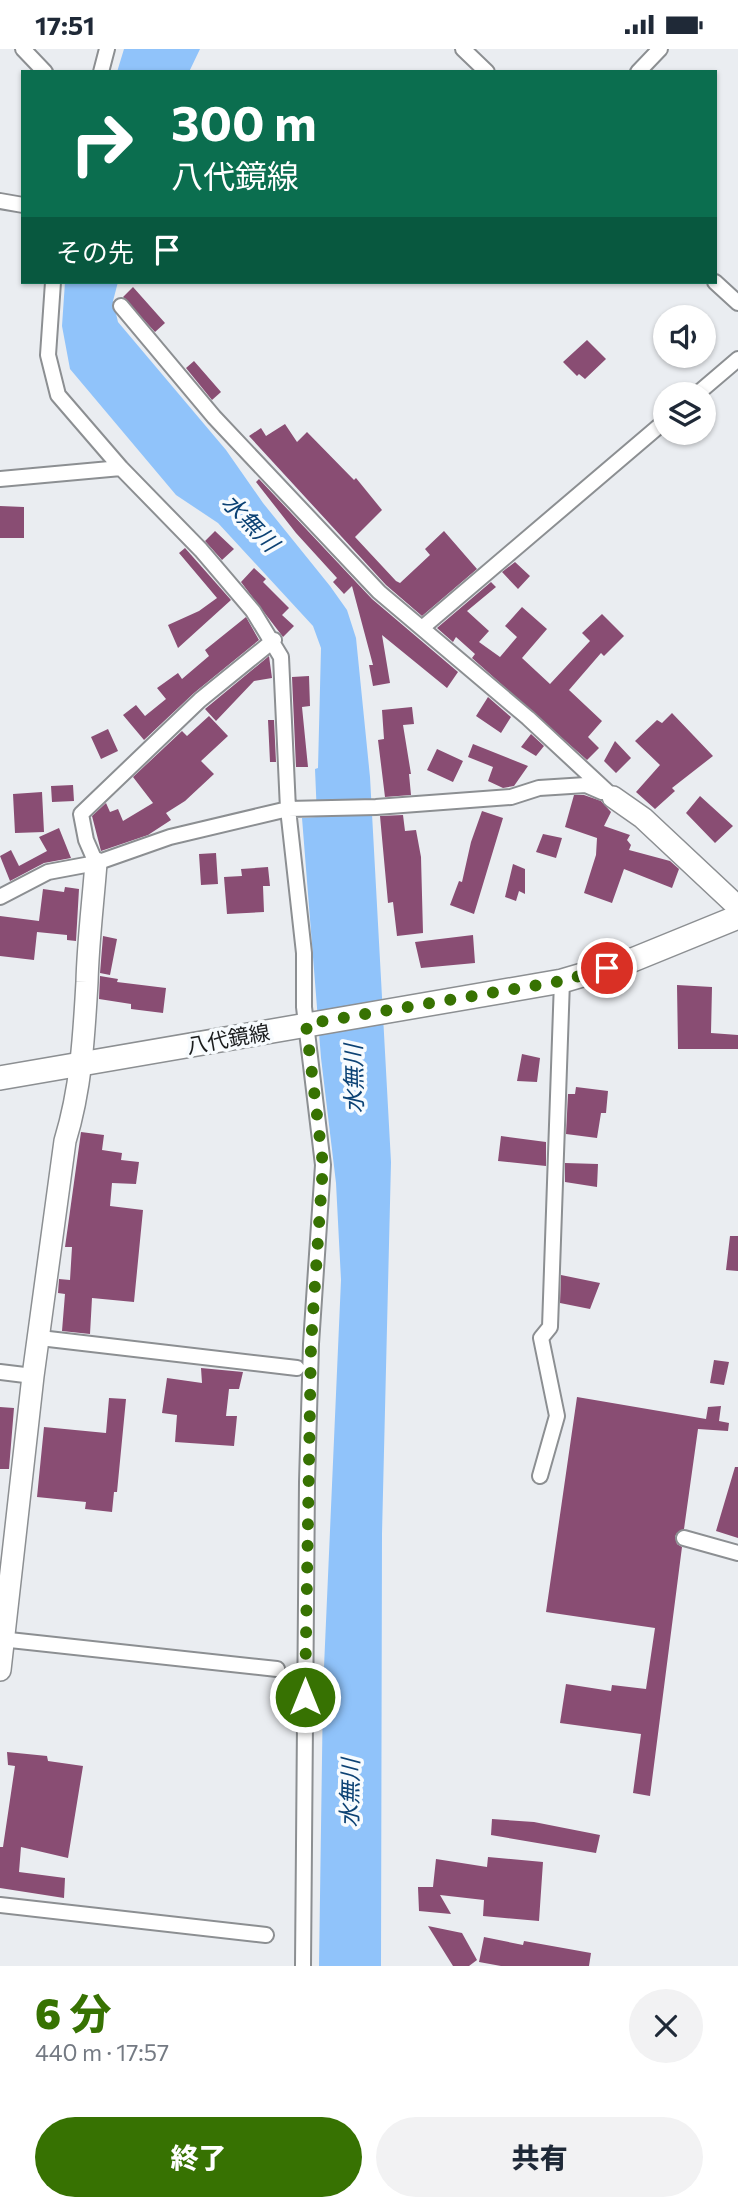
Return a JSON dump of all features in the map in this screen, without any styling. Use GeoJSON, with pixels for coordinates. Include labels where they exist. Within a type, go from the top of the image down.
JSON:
{"type":"FeatureCollection","features":[{"type":"Feature","properties":{"kind":"main road","name":"八代鏡線"},"geometry":{"type":"LineString","coordinates":[[0,1078],[562,981],[630,961],[738,917]]}},
{"type":"Feature","properties":{"kind":"street"},"geometry":{"type":"LineString","coordinates":[[23,49],[43,70]]}},
{"type":"Feature","properties":{"kind":"street"},"geometry":{"type":"LineString","coordinates":[[101,70],[107,49]]}},
{"type":"Feature","properties":{"kind":"street"},"geometry":{"type":"LineString","coordinates":[[463,49],[484,70]]}},
{"type":"Feature","properties":{"kind":"street"},"geometry":{"type":"LineString","coordinates":[[640,70],[660,49]]}},
{"type":"Feature","properties":{"kind":"street"},"geometry":{"type":"LineString","coordinates":[[0,201],[21,205]]}},
{"type":"Feature","properties":{"kind":"street"},"geometry":{"type":"LineString","coordinates":[[53,284],[48,355],[58,395],[121,468],[201,550],[253,611],[274,640],[281,657],[287,740],[288,809],[323,1165],[311,1344],[307,1482],[303,1966]]}},
{"type":"Feature","properties":{"kind":"street"},"geometry":{"type":"LineString","coordinates":[[717,284],[738,303]]}},
{"type":"Feature","properties":{"kind":"street"},"geometry":{"type":"LineString","coordinates":[[121,306],[214,417],[379,592],[528,718],[613,797],[643,818],[738,907]]}},
{"type":"Feature","properties":{"kind":"street"},"geometry":{"type":"LineString","coordinates":[[711,382],[738,359]]}},
{"type":"Feature","properties":{"kind":"street"},"geometry":{"type":"LineString","coordinates":[[422,628],[653,431]]}},
{"type":"Feature","properties":{"kind":"street"},"geometry":{"type":"LineString","coordinates":[[0,479],[121,468]]}},
{"type":"Feature","properties":{"kind":"street"},"geometry":{"type":"LineString","coordinates":[[0,1670],[33,1376],[65,1141],[76,1107],[86,1028],[96,863],[86,840],[81,814],[200,700],[274,640]]}},
{"type":"Feature","properties":{"kind":"street"},"geometry":{"type":"LineString","coordinates":[[0,897],[48,871],[96,863],[170,837],[288,809],[376,807],[511,797],[539,788],[586,785],[613,797]]}},
{"type":"Feature","properties":{"kind":"street"},"geometry":{"type":"LineString","coordinates":[[540,1476],[557,1416],[541,1338],[550,1327],[562,981]]}},
{"type":"Feature","properties":{"kind":"street"},"geometry":{"type":"LineString","coordinates":[[40,1338],[297,1368]]}},
{"type":"Feature","properties":{"kind":"street"},"geometry":{"type":"LineString","coordinates":[[0,1372],[33,1376]]}},
{"type":"Feature","properties":{"kind":"street"},"geometry":{"type":"LineString","coordinates":[[684,1538],[738,1553]]}},
{"type":"Feature","properties":{"kind":"street"},"geometry":{"type":"LineString","coordinates":[[2,1640],[277,1669]]}},
{"type":"Feature","properties":{"kind":"street"},"geometry":{"type":"LineString","coordinates":[[0,1905],[266,1935]]}},
{"type":"Feature","properties":{"kind":"water"},"geometry":{"type":"Polygon","coordinates":[[[124,49],[200,49],[190,70],[118,70],[124,49]]]}},
{"type":"Feature","properties":{"kind":"water","name":"水無川"},"geometry":{"type":"Polygon","coordinates":[[[65,284],[117,284],[113,301],[118,322],[226,450],[263,503],[330,586],[347,610],[356,638],[370,777],[391,1162],[382,1534],[381,1966],[319,1966],[323,1690],[341,1280],[336,1183],[321,1058],[302,818],[317,817],[315,769],[318,768],[321,648],[313,626],[218,523],[176,495],[70,369],[62,326],[65,284]]]}},
{"type":"Feature","properties":{"kind":"building"},"geometry":{"type":"Polygon","coordinates":[[[133,287],[165,323],[155,332],[123,297],[133,287]]]}},
{"type":"Feature","properties":{"kind":"building"},"geometry":{"type":"Polygon","coordinates":[[[587,340],[606,359],[585,379],[579,374],[577,376],[563,362],[587,340]]]}},
{"type":"Feature","properties":{"kind":"building"},"geometry":{"type":"Polygon","coordinates":[[[194,361],[221,392],[212,400],[186,368],[194,361]]]}},
{"type":"Feature","properties":{"kind":"building"},"geometry":{"type":"Polygon","coordinates":[[[285,424],[297,442],[307,432],[354,480],[356,478],[382,510],[355,537],[396,581],[400,583],[430,555],[425,549],[444,531],[477,569],[422,616],[386,585],[249,436],[261,428],[266,436],[285,424]]]}},
{"type":"Feature","properties":{"kind":"building"},"geometry":{"type":"Polygon","coordinates":[[[259,479],[372,599],[458,672],[447,688],[382,635],[390,683],[373,686],[369,665],[373,665],[352,586],[344,594],[333,582],[337,578],[296,533],[256,482],[259,479]]]}},
{"type":"Feature","properties":{"kind":"building"},"geometry":{"type":"Polygon","coordinates":[[[0,506],[24,507],[24,538],[0,538],[0,506]]]}},
{"type":"Feature","properties":{"kind":"building"},"geometry":{"type":"Polygon","coordinates":[[[215,531],[234,549],[222,560],[205,541],[215,531]]]}},
{"type":"Feature","properties":{"kind":"building"},"geometry":{"type":"Polygon","coordinates":[[[185,548],[231,600],[178,648],[168,625],[199,611],[217,598],[179,553],[185,548]]]}},
{"type":"Feature","properties":{"kind":"building"},"geometry":{"type":"Polygon","coordinates":[[[515,562],[530,576],[518,589],[502,572],[515,562]]]}},
{"type":"Feature","properties":{"kind":"building"},"geometry":{"type":"Polygon","coordinates":[[[254,568],[266,579],[263,582],[289,608],[282,615],[294,626],[283,637],[241,582],[254,568]]]}},
{"type":"Feature","properties":{"kind":"building"},"geometry":{"type":"Polygon","coordinates":[[[491,582],[496,587],[467,611],[489,631],[479,642],[500,657],[517,637],[505,626],[522,607],[547,629],[522,658],[550,684],[590,641],[582,633],[602,614],[624,636],[604,656],[601,653],[569,690],[602,721],[588,737],[599,748],[587,760],[472,658],[475,654],[456,637],[453,642],[437,628],[491,582]]]}},
{"type":"Feature","properties":{"kind":"building"},"geometry":{"type":"Polygon","coordinates":[[[246,617],[259,640],[194,693],[144,740],[123,715],[136,705],[145,716],[166,699],[157,688],[178,673],[182,679],[209,656],[205,650],[246,617]]]}},
{"type":"Feature","properties":{"kind":"building"},"geometry":{"type":"Polygon","coordinates":[[[269,656],[272,678],[254,681],[216,721],[205,709],[269,656]]]}},
{"type":"Feature","properties":{"kind":"building"},"geometry":{"type":"Polygon","coordinates":[[[309,676],[310,706],[302,707],[308,767],[296,767],[292,677],[309,676]]]}},
{"type":"Feature","properties":{"kind":"building"},"geometry":{"type":"Polygon","coordinates":[[[488,697],[511,717],[501,733],[476,716],[488,697]]]}},
{"type":"Feature","properties":{"kind":"building"},"geometry":{"type":"Polygon","coordinates":[[[412,707],[414,724],[403,725],[411,774],[411,795],[385,797],[378,740],[384,739],[382,710],[412,707]]]}},
{"type":"Feature","properties":{"kind":"building"},"geometry":{"type":"Polygon","coordinates":[[[672,713],[713,756],[672,788],[675,791],[655,809],[636,792],[660,765],[635,741],[657,720],[662,723],[672,713]]]}},
{"type":"Feature","properties":{"kind":"building"},"geometry":{"type":"Polygon","coordinates":[[[209,716],[228,736],[201,761],[214,774],[185,801],[166,813],[171,820],[148,835],[101,851],[92,816],[106,803],[110,812],[118,809],[123,821],[153,803],[133,777],[182,731],[187,736],[209,716]]]}},
{"type":"Feature","properties":{"kind":"building"},"geometry":{"type":"Polygon","coordinates":[[[268,720],[274,720],[276,762],[270,762],[268,720]]]}},
{"type":"Feature","properties":{"kind":"building"},"geometry":{"type":"Polygon","coordinates":[[[108,729],[118,751],[101,759],[91,737],[108,729]]]}},
{"type":"Feature","properties":{"kind":"building"},"geometry":{"type":"Polygon","coordinates":[[[531,734],[544,746],[536,756],[521,747],[531,734]]]}},
{"type":"Feature","properties":{"kind":"building"},"geometry":{"type":"Polygon","coordinates":[[[615,741],[631,758],[616,773],[604,761],[615,741]]]}},
{"type":"Feature","properties":{"kind":"building"},"geometry":{"type":"Polygon","coordinates":[[[473,744],[528,766],[514,786],[503,788],[488,781],[493,767],[468,757],[473,744]]]}},
{"type":"Feature","properties":{"kind":"building"},"geometry":{"type":"Polygon","coordinates":[[[437,749],[463,761],[453,782],[427,770],[437,749]]]}},
{"type":"Feature","properties":{"kind":"building"},"geometry":{"type":"Polygon","coordinates":[[[73,785],[74,801],[52,802],[51,786],[73,785]]]}},
{"type":"Feature","properties":{"kind":"building"},"geometry":{"type":"Polygon","coordinates":[[[42,792],[44,832],[15,833],[13,794],[42,792]]]}},
{"type":"Feature","properties":{"kind":"building"},"geometry":{"type":"Polygon","coordinates":[[[574,795],[584,795],[601,801],[611,812],[604,826],[630,835],[627,840],[631,845],[629,850],[670,861],[679,869],[672,888],[624,869],[612,903],[584,893],[596,855],[597,838],[565,827],[574,795]]]}},
{"type":"Feature","properties":{"kind":"building"},"geometry":{"type":"Polygon","coordinates":[[[700,796],[733,826],[715,843],[686,813],[700,796]]]}},
{"type":"Feature","properties":{"kind":"building"},"geometry":{"type":"Polygon","coordinates":[[[482,811],[503,818],[474,914],[450,905],[459,881],[462,882],[471,842],[482,811]]]}},
{"type":"Feature","properties":{"kind":"building"},"geometry":{"type":"Polygon","coordinates":[[[403,815],[405,831],[416,830],[421,857],[423,933],[397,936],[393,902],[388,903],[380,816],[403,815]]]}},
{"type":"Feature","properties":{"kind":"building"},"geometry":{"type":"Polygon","coordinates":[[[59,828],[71,858],[44,863],[10,881],[0,856],[11,850],[19,866],[47,851],[39,837],[59,828]]]}},
{"type":"Feature","properties":{"kind":"building"},"geometry":{"type":"Polygon","coordinates":[[[543,834],[562,838],[556,858],[536,852],[543,834]]]}},
{"type":"Feature","properties":{"kind":"building"},"geometry":{"type":"Polygon","coordinates":[[[216,853],[218,884],[201,885],[199,854],[216,853]]]}},
{"type":"Feature","properties":{"kind":"building"},"geometry":{"type":"Polygon","coordinates":[[[513,864],[525,869],[525,894],[519,891],[516,901],[505,897],[513,864]]]}},
{"type":"Feature","properties":{"kind":"building"},"geometry":{"type":"Polygon","coordinates":[[[268,867],[270,886],[263,886],[264,912],[227,914],[224,877],[242,876],[241,869],[268,867]]]}},
{"type":"Feature","properties":{"kind":"building"},"geometry":{"type":"Polygon","coordinates":[[[65,887],[79,889],[76,941],[67,940],[67,935],[37,932],[34,960],[0,956],[0,916],[39,921],[43,889],[64,892],[65,887]]]}},
{"type":"Feature","properties":{"kind":"building"},"geometry":{"type":"Polygon","coordinates":[[[473,935],[475,963],[421,968],[415,942],[473,935]]]}},
{"type":"Feature","properties":{"kind":"building"},"geometry":{"type":"Polygon","coordinates":[[[103,936],[117,939],[110,975],[100,973],[103,936]]]}},
{"type":"Feature","properties":{"kind":"building"},"geometry":{"type":"Polygon","coordinates":[[[100,976],[118,979],[117,982],[166,988],[163,1013],[131,1009],[131,1004],[99,999],[100,976]]]}},
{"type":"Feature","properties":{"kind":"building"},"geometry":{"type":"Polygon","coordinates":[[[677,985],[712,987],[711,1033],[738,1035],[738,1049],[678,1049],[677,985]]]}},
{"type":"Feature","properties":{"kind":"building"},"geometry":{"type":"Polygon","coordinates":[[[522,1054],[540,1058],[537,1082],[517,1081],[522,1054]]]}},
{"type":"Feature","properties":{"kind":"building"},"geometry":{"type":"Polygon","coordinates":[[[576,1087],[608,1091],[606,1113],[601,1113],[597,1138],[566,1134],[568,1094],[575,1094],[576,1087]]]}},
{"type":"Feature","properties":{"kind":"building"},"geometry":{"type":"Polygon","coordinates":[[[81,1132],[104,1135],[102,1150],[122,1153],[121,1160],[139,1162],[136,1184],[112,1183],[110,1206],[143,1210],[134,1302],[92,1298],[90,1334],[62,1331],[65,1294],[58,1293],[59,1279],[70,1280],[72,1247],[65,1247],[81,1132]]]}},
{"type":"Feature","properties":{"kind":"building"},"geometry":{"type":"Polygon","coordinates":[[[501,1136],[546,1142],[546,1166],[498,1161],[501,1136]]]}},
{"type":"Feature","properties":{"kind":"building"},"geometry":{"type":"Polygon","coordinates":[[[565,1163],[598,1164],[597,1187],[565,1182],[565,1163]]]}},
{"type":"Feature","properties":{"kind":"building"},"geometry":{"type":"Polygon","coordinates":[[[730,1236],[738,1236],[738,1271],[726,1270],[730,1236]]]}},
{"type":"Feature","properties":{"kind":"building"},"geometry":{"type":"Polygon","coordinates":[[[561,1275],[600,1283],[590,1309],[560,1303],[561,1275]]]}},
{"type":"Feature","properties":{"kind":"building"},"geometry":{"type":"Polygon","coordinates":[[[714,1360],[729,1362],[724,1385],[710,1383],[714,1360]]]}},
{"type":"Feature","properties":{"kind":"building"},"geometry":{"type":"Polygon","coordinates":[[[201,1368],[243,1372],[239,1389],[229,1389],[226,1416],[237,1416],[234,1446],[175,1442],[177,1415],[162,1413],[167,1378],[202,1383],[201,1368]]]}},
{"type":"Feature","properties":{"kind":"building"},"geometry":{"type":"Polygon","coordinates":[[[577,1397],[706,1419],[708,1407],[721,1406],[719,1421],[729,1423],[728,1431],[698,1429],[684,1529],[675,1536],[677,1544],[682,1547],[650,1796],[633,1793],[641,1734],[560,1723],[566,1684],[611,1691],[612,1685],[646,1689],[655,1628],[546,1612],[577,1397]]]}},
{"type":"Feature","properties":{"kind":"building"},"geometry":{"type":"Polygon","coordinates":[[[109,1398],[126,1399],[117,1492],[114,1492],[112,1512],[85,1509],[86,1502],[37,1497],[44,1427],[106,1433],[109,1398]]]}},
{"type":"Feature","properties":{"kind":"building"},"geometry":{"type":"Polygon","coordinates":[[[0,1407],[14,1408],[9,1469],[0,1469],[0,1407]]]}},
{"type":"Feature","properties":{"kind":"building"},"geometry":{"type":"Polygon","coordinates":[[[735,1467],[738,1467],[738,1538],[716,1531],[735,1467]]]}},
{"type":"Feature","properties":{"kind":"building"},"geometry":{"type":"Polygon","coordinates":[[[7,1752],[47,1756],[48,1761],[83,1766],[68,1858],[21,1847],[19,1872],[65,1878],[64,1898],[0,1888],[0,1847],[3,1847],[15,1766],[8,1765],[7,1752]]]}},
{"type":"Feature","properties":{"kind":"building"},"geometry":{"type":"Polygon","coordinates":[[[492,1819],[534,1822],[600,1835],[596,1853],[491,1835],[492,1819]]]}},
{"type":"Feature","properties":{"kind":"building"},"geometry":{"type":"Polygon","coordinates":[[[488,1857],[543,1862],[539,1921],[483,1916],[484,1900],[440,1895],[451,1914],[419,1911],[418,1887],[433,1887],[436,1859],[487,1867],[488,1857]]]}},
{"type":"Feature","properties":{"kind":"building"},"geometry":{"type":"Polygon","coordinates":[[[428,1926],[462,1933],[477,1960],[469,1966],[453,1966],[428,1926]]]}},
{"type":"Feature","properties":{"kind":"building"},"geometry":{"type":"Polygon","coordinates":[[[484,1937],[523,1945],[524,1941],[591,1953],[589,1966],[501,1966],[479,1962],[484,1937]]]}},
{"type":"Feature","properties":{"kind":"route"},"geometry":{"type":"LineString","coordinates":[[305,1697],[311,1344],[323,1165],[306,1024],[562,981],[607,968]]}}]}
